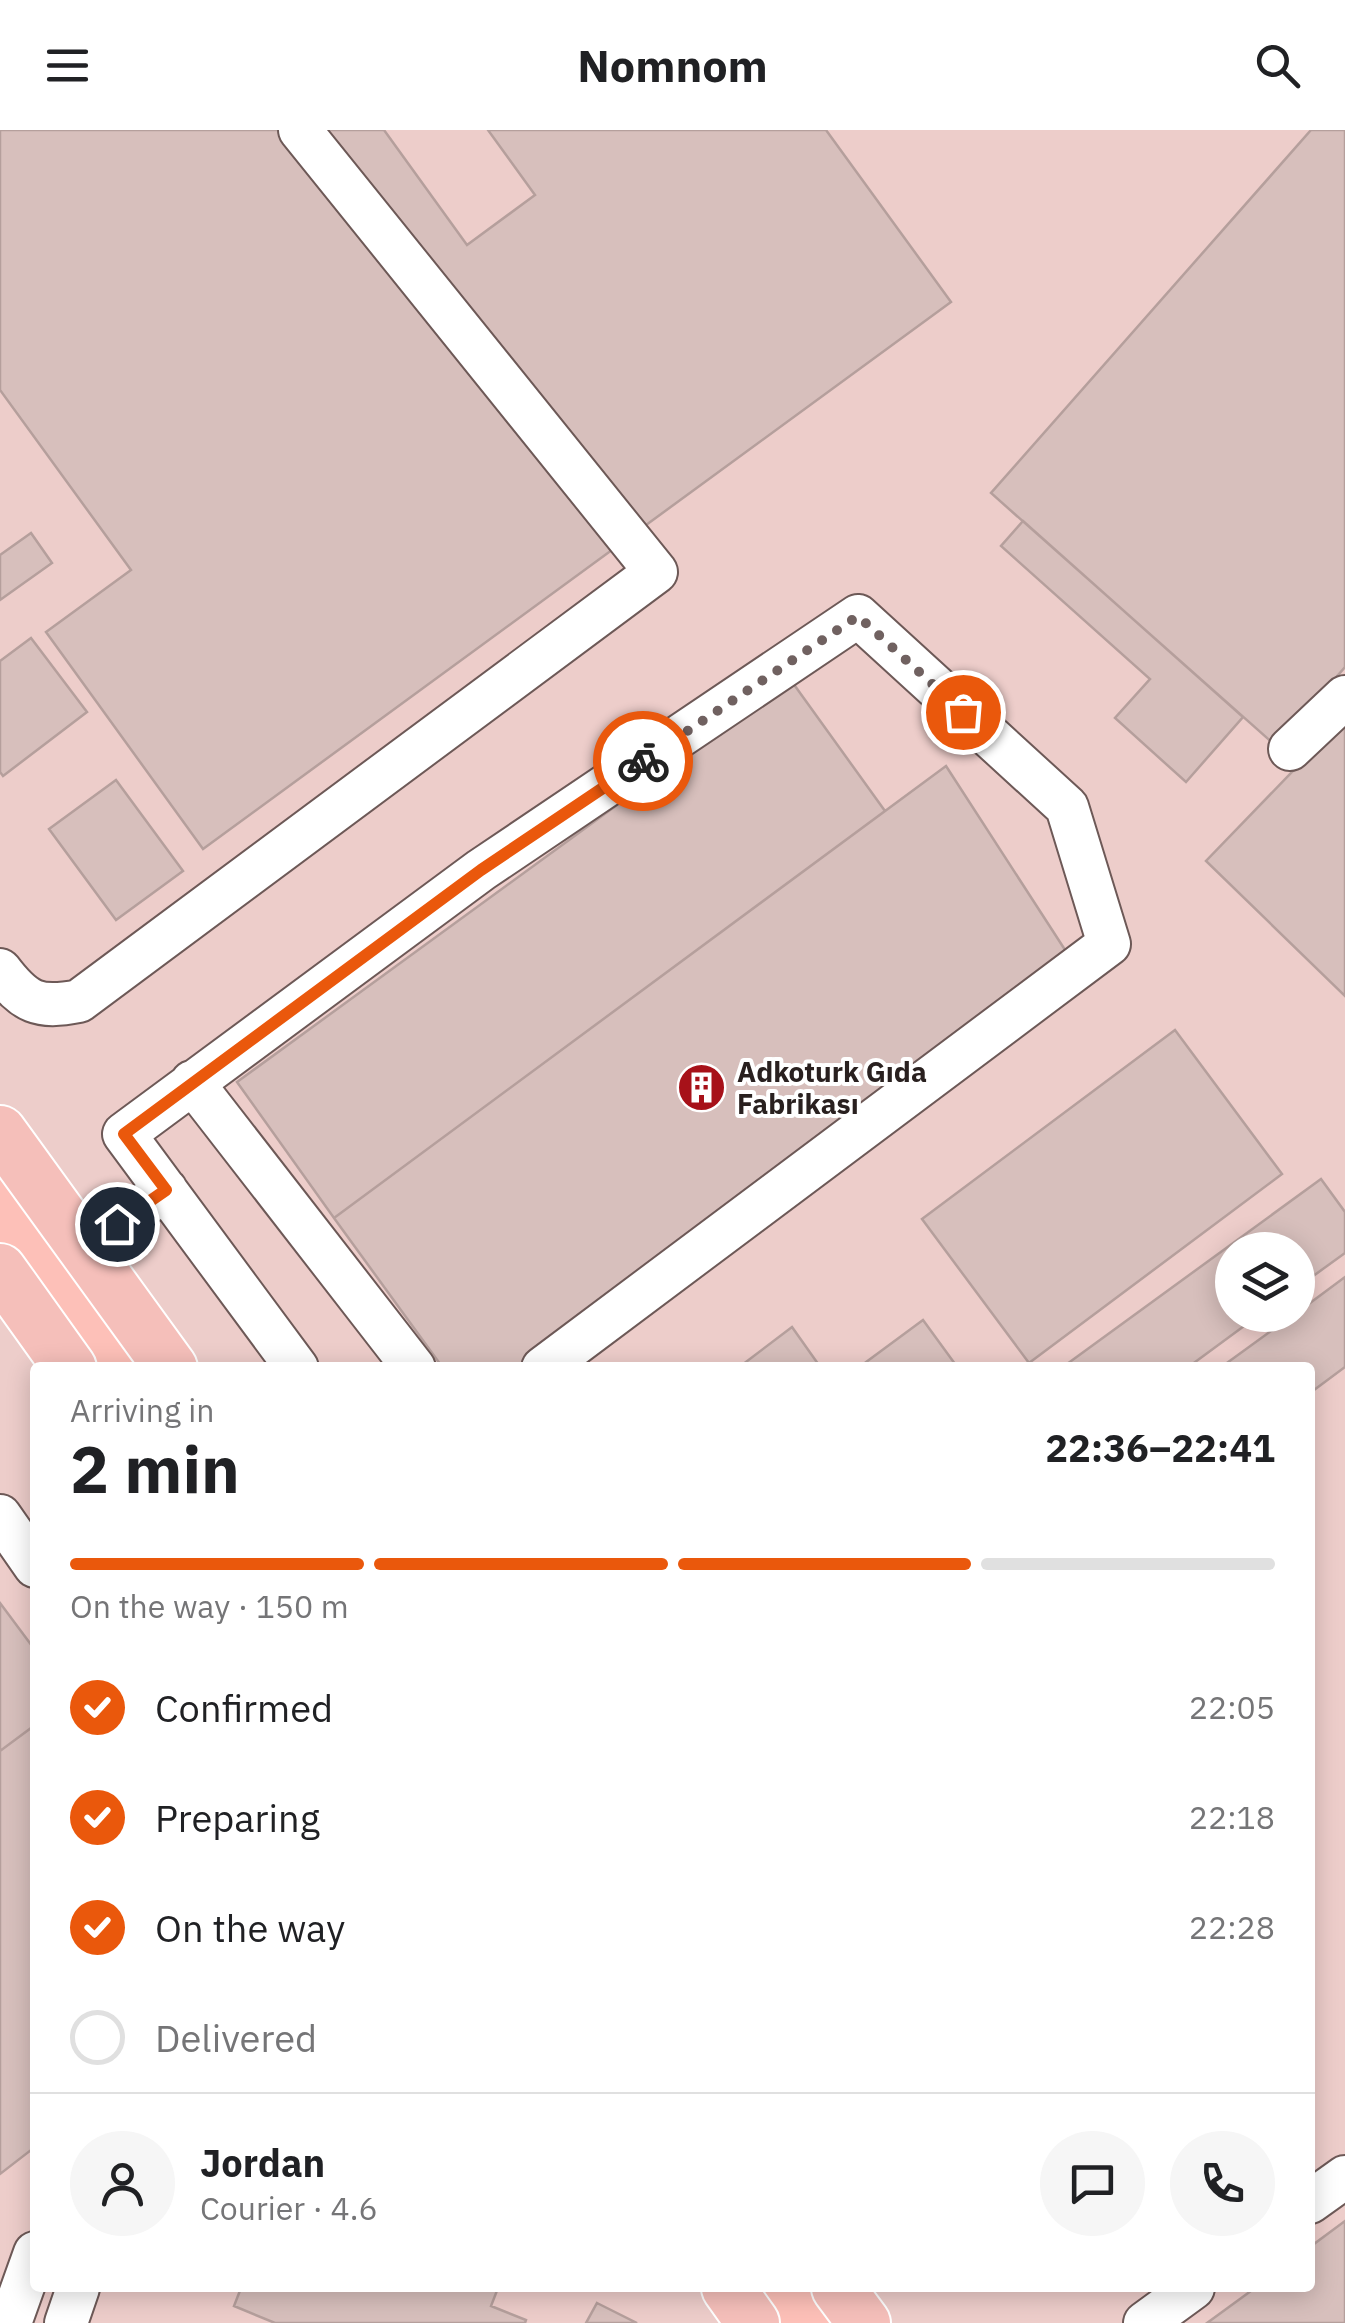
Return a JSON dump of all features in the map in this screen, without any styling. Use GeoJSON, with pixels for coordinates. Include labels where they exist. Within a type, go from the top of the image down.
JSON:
{"type":"FeatureCollection","features":[{"type":"Feature","properties":{"kind":"main road"},"geometry":{"type":"LineString","coordinates":[[0,1132],[167,1362]]}},
{"type":"Feature","properties":{"kind":"main road"},"geometry":{"type":"LineString","coordinates":[[0,1270],[66,1362]]}},
{"type":"Feature","properties":{"kind":"main road"},"geometry":{"type":"LineString","coordinates":[[731,2292],[754,2323]]}},
{"type":"Feature","properties":{"kind":"main road"},"geometry":{"type":"LineString","coordinates":[[841,2292],[864,2323]]}},
{"type":"Feature","properties":{"kind":"street"},"geometry":{"type":"LineString","coordinates":[[0,970],[15,990],[31,1002],[53,1006],[79,1000],[656,572],[300,130]]}},
{"type":"Feature","properties":{"kind":"street"},"geometry":{"type":"LineString","coordinates":[[294,1362],[124,1134],[481,870],[858,616],[1067,807],[1108,944],[551,1362]]}},
{"type":"Feature","properties":{"kind":"street"},"geometry":{"type":"LineString","coordinates":[[1290,750],[1345,697]]}},
{"type":"Feature","properties":{"kind":"street"},"geometry":{"type":"LineString","coordinates":[[192,1082],[409,1362]]}},
{"type":"Feature","properties":{"kind":"street"},"geometry":{"type":"LineString","coordinates":[[83,1246],[166,1190]]}},
{"type":"Feature","properties":{"kind":"street"},"geometry":{"type":"LineString","coordinates":[[0,1516],[30,1559]]}},
{"type":"Feature","properties":{"kind":"street"},"geometry":{"type":"LineString","coordinates":[[1315,2198],[1345,2177]]}},
{"type":"Feature","properties":{"kind":"street"},"geometry":{"type":"LineString","coordinates":[[10,2323],[30,2268]]}},
{"type":"Feature","properties":{"kind":"street"},"geometry":{"type":"LineString","coordinates":[[66,2323],[77,2292]]}},
{"type":"Feature","properties":{"kind":"street"},"geometry":{"type":"LineString","coordinates":[[1144,2323],[1187,2292]]}},
{"type":"Feature","properties":{"kind":"shaded area"},"geometry":{"type":"Polygon","coordinates":[[[0,130],[1345,130],[1345,2323],[0,2323],[0,130]]]}},
{"type":"Feature","properties":{"kind":"shaded area"},"geometry":{"type":"Polygon","coordinates":[[[0,1172],[139,1362],[84,1362],[0,1249],[0,1172]]]}},
{"type":"Feature","properties":{"kind":"shaded area"},"geometry":{"type":"Polygon","coordinates":[[[748,2292],[810,2292],[833,2323],[770,2323],[748,2292]]]}},
{"type":"Feature","properties":{"kind":"building"},"geometry":{"type":"Polygon","coordinates":[[[0,130],[384,130],[467,245],[535,195],[488,130],[826,130],[951,302],[203,849],[46,632],[131,570],[0,390],[0,130]]]}},
{"type":"Feature","properties":{"kind":"building"},"geometry":{"type":"Polygon","coordinates":[[[1311,130],[1345,130],[1345,667],[1276,746],[991,493],[1311,130]]]}},
{"type":"Feature","properties":{"kind":"building"},"geometry":{"type":"Polygon","coordinates":[[[1023,521],[1243,717],[1186,782],[1115,718],[1150,679],[1001,546],[1023,521]]]}},
{"type":"Feature","properties":{"kind":"building"},"geometry":{"type":"Polygon","coordinates":[[[31,533],[52,563],[0,600],[0,555],[31,533]]]}},
{"type":"Feature","properties":{"kind":"building"},"geometry":{"type":"Polygon","coordinates":[[[31,638],[87,712],[3,776],[0,661],[31,638]]]}},
{"type":"Feature","properties":{"kind":"building"},"geometry":{"type":"Polygon","coordinates":[[[790,679],[885,811],[334,1218],[237,1082],[790,679]]]}},
{"type":"Feature","properties":{"kind":"building"},"geometry":{"type":"Polygon","coordinates":[[[1345,717],[1345,996],[1206,861],[1345,717]]]}},
{"type":"Feature","properties":{"kind":"building","name":"Adkoturk Gıda Fabrikası"},"geometry":{"type":"Polygon","coordinates":[[[946,766],[1069,956],[526,1362],[439,1362],[334,1218],[946,766]]]}},
{"type":"Feature","properties":{"kind":"building"},"geometry":{"type":"Polygon","coordinates":[[[116,780],[183,871],[116,920],[49,829],[116,780]]]}},
{"type":"Feature","properties":{"kind":"building"},"geometry":{"type":"Polygon","coordinates":[[[1175,1030],[1282,1174],[1030,1362],[922,1219],[1175,1030]]]}},
{"type":"Feature","properties":{"kind":"building"},"geometry":{"type":"Polygon","coordinates":[[[1321,1179],[1345,1212],[1345,1253],[1315,1275],[1315,1232],[1248,1232],[1321,1179]]]}},
{"type":"Feature","properties":{"kind":"building"},"geometry":{"type":"Polygon","coordinates":[[[1215,1256],[1215,1332],[1236,1332],[1195,1362],[1070,1362],[1215,1256]]]}},
{"type":"Feature","properties":{"kind":"building"},"geometry":{"type":"Polygon","coordinates":[[[1345,1277],[1345,1367],[1315,1389],[1315,1362],[1228,1362],[1270,1332],[1315,1332],[1315,1299],[1345,1277]]]}},
{"type":"Feature","properties":{"kind":"building"},"geometry":{"type":"Polygon","coordinates":[[[923,1320],[954,1362],[866,1362],[923,1320]]]}},
{"type":"Feature","properties":{"kind":"building"},"geometry":{"type":"Polygon","coordinates":[[[792,1327],[817,1362],[746,1362],[792,1327]]]}},
{"type":"Feature","properties":{"kind":"building"},"geometry":{"type":"Polygon","coordinates":[[[0,1603],[30,1643],[30,1729],[0,1751],[0,1603]]]}},
{"type":"Feature","properties":{"kind":"building"},"geometry":{"type":"Polygon","coordinates":[[[30,1729],[30,2151],[0,2174],[0,1751],[30,1729]]]}},
{"type":"Feature","properties":{"kind":"building"},"geometry":{"type":"Polygon","coordinates":[[[1345,2221],[1345,2323],[1207,2323],[1250,2292],[1315,2292],[1315,2243],[1345,2221]]]}},
{"type":"Feature","properties":{"kind":"building"},"geometry":{"type":"Polygon","coordinates":[[[239,2292],[496,2292],[491,2306],[526,2320],[275,2323],[234,2306],[239,2292]]]}},
{"type":"Feature","properties":{"kind":"building"},"geometry":{"type":"Polygon","coordinates":[[[597,2303],[637,2323],[586,2323],[597,2303]]]}},
{"type":"Feature","properties":{"kind":"way so far"},"geometry":{"type":"LineString","coordinates":[[643,761],[858,616],[963,712]]}},
{"type":"Feature","properties":{"kind":"place","name":"Adkoturk Gıda Fabrikası"},"geometry":{"type":"Point","coordinates":[702,1087]}},
{"type":"Feature","properties":{"kind":"route"},"geometry":{"type":"LineString","coordinates":[[117,1224],[166,1190],[124,1134],[481,870],[643,761]]}}]}
